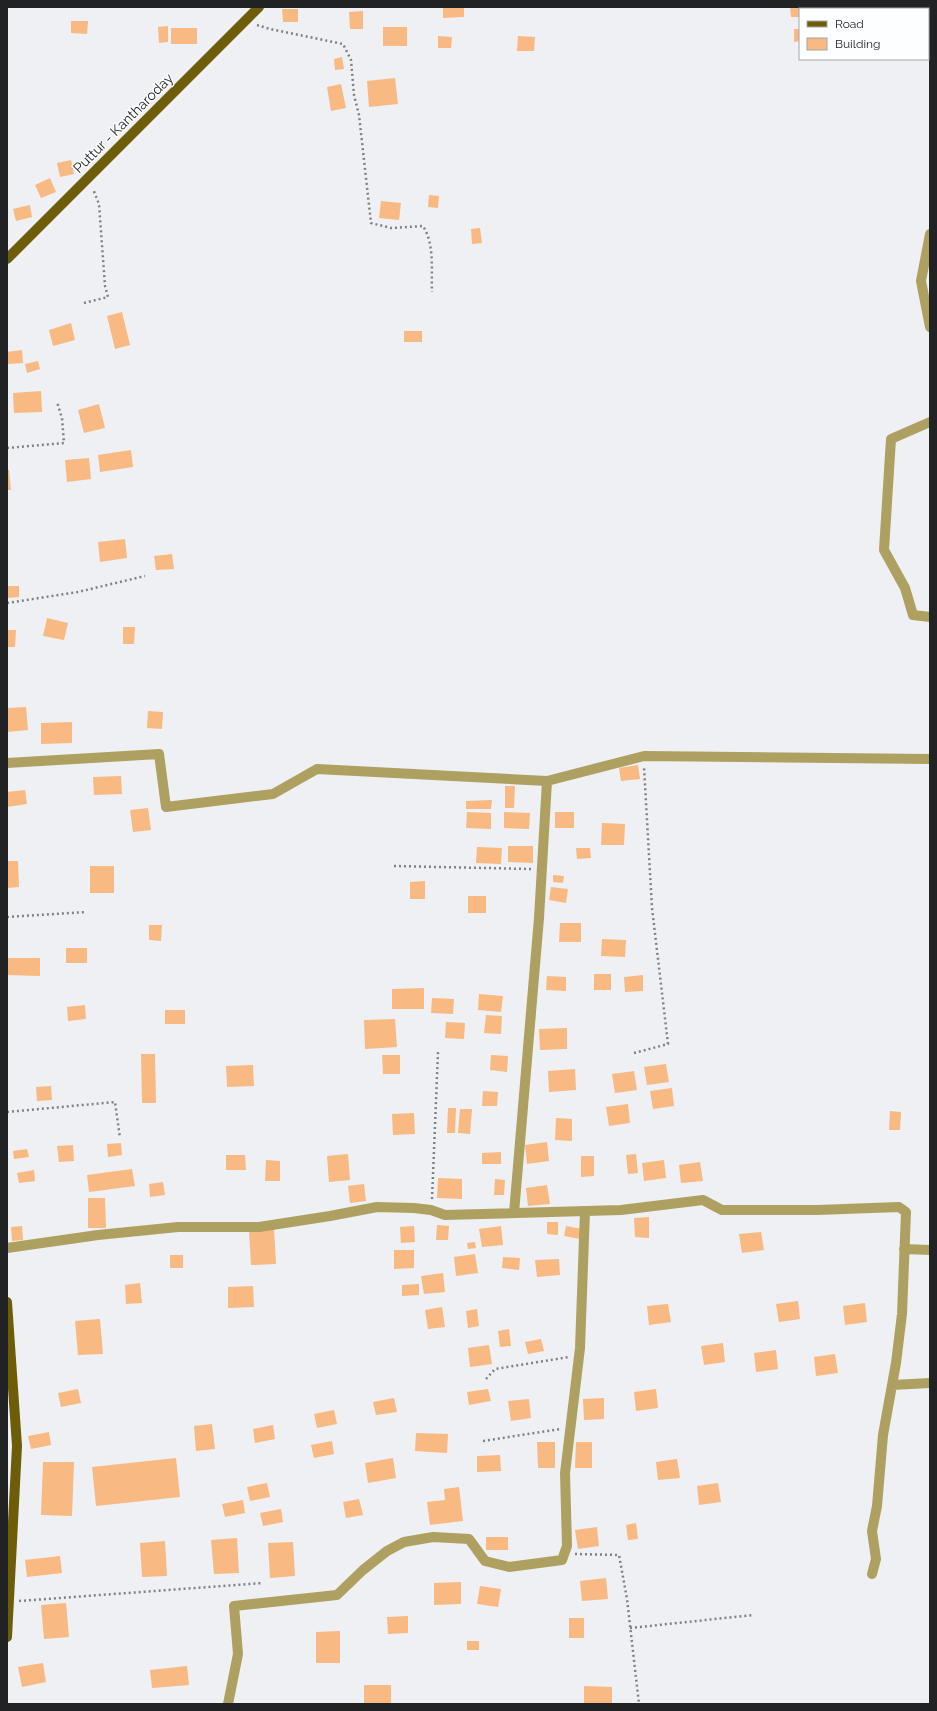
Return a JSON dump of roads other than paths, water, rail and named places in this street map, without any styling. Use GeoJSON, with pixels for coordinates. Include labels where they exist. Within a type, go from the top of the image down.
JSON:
{"type":"FeatureCollection","features":[{"type":"Feature","properties":{"kind":"main road","name":"Puttur - Kantharoday"},"geometry":{"type":"LineString","coordinates":[[7,259],[258,7]]}},
{"type":"Feature","properties":{"kind":"main road"},"geometry":{"type":"LineString","coordinates":[[7,1302],[17,1446],[7,1636]]}},
{"type":"Feature","properties":{"kind":"street"},"geometry":{"type":"LineString","coordinates":[[930,234],[921,281],[930,320],[930,327]]}},
{"type":"Feature","properties":{"kind":"street"},"geometry":{"type":"LineString","coordinates":[[930,422],[891,439],[884,550],[905,588],[913,615],[930,616]]}},
{"type":"Feature","properties":{"kind":"street"},"geometry":{"type":"LineString","coordinates":[[7,763],[159,754],[166,808],[273,794],[317,769],[547,781],[644,756],[930,759]]}},
{"type":"Feature","properties":{"kind":"street"},"geometry":{"type":"LineString","coordinates":[[514,1213],[533,1000],[547,781]]}},
{"type":"Feature","properties":{"kind":"street"},"geometry":{"type":"LineString","coordinates":[[7,1248],[98,1235],[178,1226],[259,1226],[330,1216],[377,1207],[414,1208],[431,1210],[445,1215],[621,1210],[703,1200],[722,1210],[817,1210],[899,1207],[906,1212],[902,1314],[883,1435],[877,1506],[872,1531],[876,1559],[872,1574]]}},
{"type":"Feature","properties":{"kind":"street"},"geometry":{"type":"LineString","coordinates":[[228,1704],[238,1654],[234,1606],[337,1595],[363,1570],[387,1551],[404,1542],[433,1537],[469,1539],[485,1561],[509,1567],[562,1560],[567,1546],[565,1473],[579,1356],[586,1211]]}},
{"type":"Feature","properties":{"kind":"street"},"geometry":{"type":"LineString","coordinates":[[904,1249],[930,1250]]}},
{"type":"Feature","properties":{"kind":"street"},"geometry":{"type":"LineString","coordinates":[[892,1385],[930,1383]]}}]}
